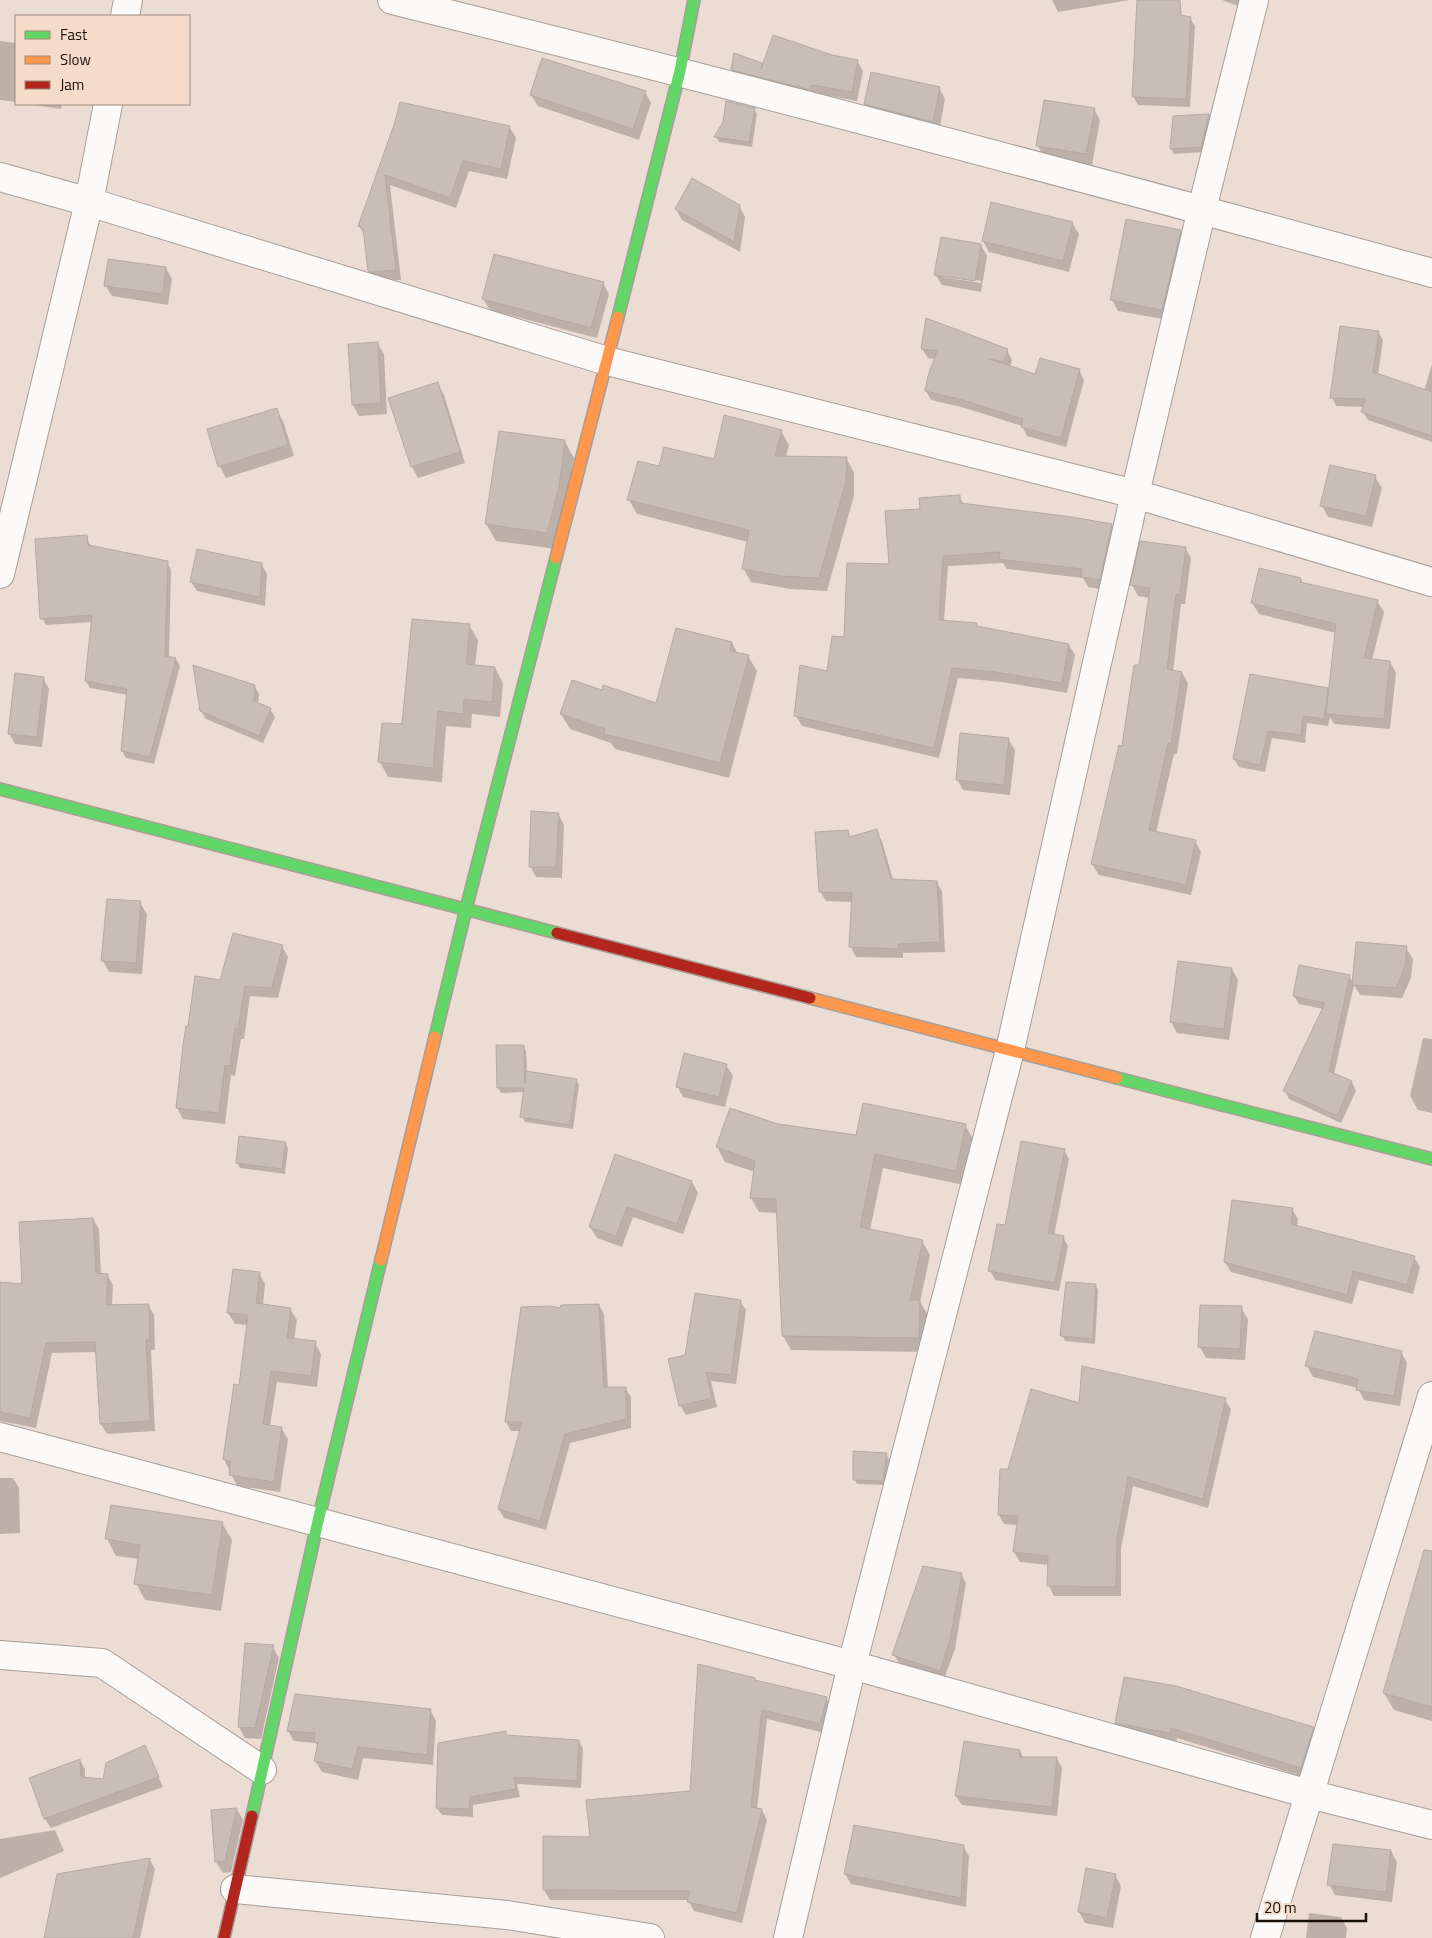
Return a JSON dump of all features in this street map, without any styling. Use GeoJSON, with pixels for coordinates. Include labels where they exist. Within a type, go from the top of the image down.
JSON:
{"type":"FeatureCollection","features":[{"type":"Feature","properties":{"kind":"main road"},"geometry":{"type":"LineString","coordinates":[[224,1938],[318,1521],[466,909],[680,71],[694,0]]}},
{"type":"Feature","properties":{"kind":"main road"},"geometry":{"type":"LineString","coordinates":[[0,789],[1432,1158]]}},
{"type":"Feature","properties":{"kind":"street"},"geometry":{"type":"LineString","coordinates":[[125,15],[128,0]]}},
{"type":"Feature","properties":{"kind":"street"},"geometry":{"type":"LineString","coordinates":[[392,0],[680,71],[1202,209],[1432,273]]}},
{"type":"Feature","properties":{"kind":"street"},"geometry":{"type":"LineString","coordinates":[[788,1938],[852,1665],[1010,1050],[1135,494],[1202,209],[1254,0]]}},
{"type":"Feature","properties":{"kind":"street"},"geometry":{"type":"LineString","coordinates":[[0,574],[89,202],[108,105]]}},
{"type":"Feature","properties":{"kind":"street"},"geometry":{"type":"LineString","coordinates":[[0,177],[89,202],[607,361],[1135,494],[1432,582]]}},
{"type":"Feature","properties":{"kind":"street"},"geometry":{"type":"LineString","coordinates":[[1265,1938],[1432,1396]]}},
{"type":"Feature","properties":{"kind":"street"},"geometry":{"type":"LineString","coordinates":[[0,1437],[852,1665],[1309,1794],[1432,1825]]}},
{"type":"Feature","properties":{"kind":"street"},"geometry":{"type":"LineString","coordinates":[[0,1655],[102,1663],[262,1770]]}},
{"type":"Feature","properties":{"kind":"street"},"geometry":{"type":"LineString","coordinates":[[235,1889],[507,1915],[650,1938]]}},
{"type":"Feature","properties":{"kind":"building"},"geometry":{"type":"Polygon","coordinates":[[[1137,0],[1180,0],[1181,15],[1191,17],[1186,99],[1132,97],[1137,0]]]}},
{"type":"Feature","properties":{"kind":"building"},"geometry":{"type":"Polygon","coordinates":[[[773,35],[832,55],[858,60],[852,92],[812,85],[811,90],[731,70],[734,53],[762,63],[761,69],[773,35]]]}},
{"type":"Feature","properties":{"kind":"building"},"geometry":{"type":"Polygon","coordinates":[[[542,58],[646,91],[633,129],[530,95],[542,58]]]}},
{"type":"Feature","properties":{"kind":"building"},"geometry":{"type":"Polygon","coordinates":[[[871,72],[940,87],[933,122],[864,104],[871,72]]]}},
{"type":"Feature","properties":{"kind":"building"},"geometry":{"type":"Polygon","coordinates":[[[1044,100],[1095,108],[1086,154],[1036,146],[1044,100]]]}},
{"type":"Feature","properties":{"kind":"building"},"geometry":{"type":"Polygon","coordinates":[[[726,101],[755,108],[749,142],[714,137],[723,122],[726,101]]]}},
{"type":"Feature","properties":{"kind":"building"},"geometry":{"type":"Polygon","coordinates":[[[400,102],[510,126],[501,169],[463,161],[450,198],[385,175],[396,270],[371,272],[368,271],[363,228],[358,226],[395,122],[400,102]]]}},
{"type":"Feature","properties":{"kind":"building"},"geometry":{"type":"Polygon","coordinates":[[[1209,114],[1201,147],[1170,149],[1173,116],[1209,114]]]}},
{"type":"Feature","properties":{"kind":"building"},"geometry":{"type":"Polygon","coordinates":[[[692,178],[740,205],[734,242],[675,209],[692,178]]]}},
{"type":"Feature","properties":{"kind":"building"},"geometry":{"type":"Polygon","coordinates":[[[991,202],[1073,222],[1063,261],[982,241],[991,202]]]}},
{"type":"Feature","properties":{"kind":"building"},"geometry":{"type":"Polygon","coordinates":[[[1126,219],[1181,230],[1162,310],[1110,300],[1126,219]]]}},
{"type":"Feature","properties":{"kind":"building"},"geometry":{"type":"Polygon","coordinates":[[[941,237],[981,244],[975,281],[934,275],[941,237]]]}},
{"type":"Feature","properties":{"kind":"building"},"geometry":{"type":"Polygon","coordinates":[[[494,254],[604,282],[591,328],[482,299],[494,254]]]}},
{"type":"Feature","properties":{"kind":"building"},"geometry":{"type":"Polygon","coordinates":[[[108,259],[166,267],[163,294],[104,286],[108,259]]]}},
{"type":"Feature","properties":{"kind":"building"},"geometry":{"type":"Polygon","coordinates":[[[926,318],[1008,349],[1004,362],[989,359],[1035,374],[1040,358],[1080,369],[1061,438],[1021,427],[1023,419],[959,399],[925,391],[937,351],[921,349],[926,318]]]}},
{"type":"Feature","properties":{"kind":"building"},"geometry":{"type":"Polygon","coordinates":[[[1340,326],[1379,331],[1373,372],[1432,392],[1432,436],[1361,412],[1366,399],[1330,398],[1340,326]]]}},
{"type":"Feature","properties":{"kind":"building"},"geometry":{"type":"Polygon","coordinates":[[[378,342],[381,403],[352,405],[348,344],[378,342]]]}},
{"type":"Feature","properties":{"kind":"building"},"geometry":{"type":"Polygon","coordinates":[[[438,382],[460,452],[411,467],[388,398],[438,382]]]}},
{"type":"Feature","properties":{"kind":"building"},"geometry":{"type":"Polygon","coordinates":[[[277,408],[288,445],[218,467],[207,429],[277,408]]]}},
{"type":"Feature","properties":{"kind":"building"},"geometry":{"type":"Polygon","coordinates":[[[724,415],[782,430],[775,456],[847,457],[846,481],[819,578],[782,576],[742,569],[749,530],[627,500],[638,461],[659,466],[664,447],[714,459],[724,415]]]}},
{"type":"Feature","properties":{"kind":"building"},"geometry":{"type":"Polygon","coordinates":[[[499,431],[565,440],[559,486],[547,533],[485,524],[499,431]]]}},
{"type":"Feature","properties":{"kind":"building"},"geometry":{"type":"Polygon","coordinates":[[[1330,465],[1376,475],[1366,516],[1320,506],[1330,465]]]}},
{"type":"Feature","properties":{"kind":"building"},"geometry":{"type":"Polygon","coordinates":[[[960,495],[960,503],[1112,524],[1100,580],[1081,577],[1082,569],[999,559],[1000,552],[943,556],[939,620],[977,623],[977,626],[1069,644],[1062,683],[996,672],[952,668],[934,748],[794,716],[800,665],[827,671],[832,636],[844,637],[847,563],[889,564],[885,511],[920,509],[919,498],[960,495]]]}},
{"type":"Feature","properties":{"kind":"building"},"geometry":{"type":"Polygon","coordinates":[[[87,535],[88,545],[168,561],[165,656],[176,658],[150,757],[121,751],[127,689],[85,681],[92,615],[40,619],[35,539],[87,535]]]}},
{"type":"Feature","properties":{"kind":"building"},"geometry":{"type":"Polygon","coordinates":[[[1140,541],[1186,547],[1180,594],[1176,594],[1167,669],[1182,672],[1171,744],[1168,743],[1149,830],[1196,840],[1186,885],[1091,864],[1119,745],[1122,746],[1134,665],[1139,665],[1150,588],[1130,585],[1140,541]]]}},
{"type":"Feature","properties":{"kind":"building"},"geometry":{"type":"Polygon","coordinates":[[[197,549],[262,563],[260,597],[190,582],[197,549]]]}},
{"type":"Feature","properties":{"kind":"building"},"geometry":{"type":"Polygon","coordinates":[[[1259,568],[1301,578],[1300,582],[1378,600],[1364,658],[1390,661],[1384,719],[1326,714],[1336,624],[1251,603],[1259,568]]]}},
{"type":"Feature","properties":{"kind":"building"},"geometry":{"type":"Polygon","coordinates":[[[412,619],[470,624],[466,664],[495,667],[492,702],[464,699],[463,714],[438,711],[433,768],[378,762],[382,723],[402,724],[412,619]]]}},
{"type":"Feature","properties":{"kind":"building"},"geometry":{"type":"Polygon","coordinates":[[[676,628],[732,642],[730,651],[749,655],[720,763],[604,734],[605,729],[560,714],[572,680],[602,690],[603,685],[656,703],[676,628]]]}},
{"type":"Feature","properties":{"kind":"building"},"geometry":{"type":"Polygon","coordinates":[[[193,665],[255,685],[254,701],[271,708],[259,736],[200,711],[193,665]]]}},
{"type":"Feature","properties":{"kind":"building"},"geometry":{"type":"Polygon","coordinates":[[[15,673],[44,677],[37,737],[8,734],[15,673]]]}},
{"type":"Feature","properties":{"kind":"building"},"geometry":{"type":"Polygon","coordinates":[[[1250,674],[1328,688],[1324,719],[1303,716],[1301,735],[1268,731],[1260,765],[1233,759],[1250,674]]]}},
{"type":"Feature","properties":{"kind":"building"},"geometry":{"type":"Polygon","coordinates":[[[960,733],[1009,738],[1004,785],[956,780],[960,733]]]}},
{"type":"Feature","properties":{"kind":"building"},"geometry":{"type":"Polygon","coordinates":[[[531,811],[559,813],[556,867],[529,867],[531,811]]]}},
{"type":"Feature","properties":{"kind":"building"},"geometry":{"type":"Polygon","coordinates":[[[877,829],[891,879],[937,881],[940,942],[898,944],[898,949],[849,947],[852,893],[819,892],[815,832],[848,830],[849,837],[877,829]]]}},
{"type":"Feature","properties":{"kind":"building"},"geometry":{"type":"Polygon","coordinates":[[[107,899],[141,901],[136,963],[101,961],[107,899]]]}},
{"type":"Feature","properties":{"kind":"building"},"geometry":{"type":"Polygon","coordinates":[[[233,933],[283,945],[272,988],[245,986],[238,1029],[235,1028],[230,1066],[225,1065],[219,1113],[176,1108],[183,1045],[186,1026],[188,1026],[195,976],[220,980],[233,933]]]}},
{"type":"Feature","properties":{"kind":"building"},"geometry":{"type":"Polygon","coordinates":[[[1356,942],[1407,946],[1405,966],[1396,988],[1352,985],[1356,942]]]}},
{"type":"Feature","properties":{"kind":"building"},"geometry":{"type":"Polygon","coordinates":[[[1178,961],[1232,968],[1224,1029],[1170,1022],[1178,961]]]}},
{"type":"Feature","properties":{"kind":"building"},"geometry":{"type":"Polygon","coordinates":[[[1299,965],[1350,975],[1329,1071],[1352,1081],[1337,1116],[1283,1091],[1325,1003],[1293,996],[1299,965]]]}},
{"type":"Feature","properties":{"kind":"building"},"geometry":{"type":"Polygon","coordinates":[[[496,1045],[524,1045],[525,1083],[526,1071],[577,1079],[570,1125],[520,1117],[524,1088],[497,1088],[496,1045]]]}},
{"type":"Feature","properties":{"kind":"building"},"geometry":{"type":"Polygon","coordinates":[[[684,1053],[727,1064],[719,1097],[676,1087],[684,1053]]]}},
{"type":"Feature","properties":{"kind":"building"},"geometry":{"type":"Polygon","coordinates":[[[863,1103],[966,1124],[956,1171],[875,1154],[860,1227],[923,1240],[910,1300],[920,1300],[919,1338],[782,1336],[776,1199],[750,1198],[755,1161],[716,1147],[730,1108],[778,1124],[856,1135],[863,1103]]]}},
{"type":"Feature","properties":{"kind":"building"},"geometry":{"type":"Polygon","coordinates":[[[239,1136],[286,1142],[282,1169],[236,1163],[239,1136]]]}},
{"type":"Feature","properties":{"kind":"building"},"geometry":{"type":"Polygon","coordinates":[[[1021,1141],[1065,1149],[1048,1233],[1064,1236],[1055,1283],[988,1271],[997,1224],[1005,1225],[1021,1141]]]}},
{"type":"Feature","properties":{"kind":"building"},"geometry":{"type":"Polygon","coordinates":[[[615,1154],[692,1181],[677,1224],[627,1207],[616,1236],[589,1227],[615,1154]]]}},
{"type":"Feature","properties":{"kind":"building"},"geometry":{"type":"Polygon","coordinates":[[[1232,1200],[1293,1208],[1291,1224],[1415,1256],[1407,1285],[1353,1271],[1347,1295],[1224,1262],[1232,1200]]]}},
{"type":"Feature","properties":{"kind":"building"},"geometry":{"type":"Polygon","coordinates":[[[93,1218],[96,1273],[108,1274],[106,1305],[149,1304],[150,1340],[146,1340],[150,1421],[100,1424],[95,1342],[46,1343],[30,1418],[0,1412],[0,1282],[22,1284],[19,1222],[93,1218]]]}},
{"type":"Feature","properties":{"kind":"building"},"geometry":{"type":"Polygon","coordinates":[[[233,1269],[260,1272],[256,1303],[291,1308],[287,1338],[316,1341],[311,1376],[271,1371],[263,1424],[282,1427],[274,1482],[229,1475],[230,1461],[223,1459],[234,1384],[239,1385],[248,1315],[227,1313],[233,1269]]]}},
{"type":"Feature","properties":{"kind":"building"},"geometry":{"type":"Polygon","coordinates":[[[1066,1282],[1096,1284],[1093,1339],[1060,1336],[1066,1282]]]}},
{"type":"Feature","properties":{"kind":"building"},"geometry":{"type":"Polygon","coordinates":[[[695,1293],[741,1300],[731,1375],[706,1372],[712,1398],[679,1406],[668,1359],[685,1355],[695,1293]]]}},
{"type":"Feature","properties":{"kind":"building"},"geometry":{"type":"Polygon","coordinates":[[[599,1304],[604,1387],[626,1387],[626,1419],[565,1434],[540,1521],[498,1509],[522,1422],[505,1422],[521,1307],[550,1306],[560,1308],[561,1305],[599,1304]]]}},
{"type":"Feature","properties":{"kind":"building"},"geometry":{"type":"Polygon","coordinates":[[[1200,1305],[1242,1306],[1240,1349],[1198,1347],[1200,1305]]]}},
{"type":"Feature","properties":{"kind":"building"},"geometry":{"type":"Polygon","coordinates":[[[1315,1331],[1402,1351],[1394,1396],[1356,1390],[1358,1379],[1305,1366],[1315,1331]]]}},
{"type":"Feature","properties":{"kind":"building"},"geometry":{"type":"Polygon","coordinates":[[[1082,1366],[1226,1398],[1203,1499],[1128,1477],[1117,1539],[1116,1587],[1047,1586],[1048,1556],[1013,1552],[1018,1516],[998,1515],[1000,1469],[1008,1469],[1031,1389],[1079,1403],[1082,1366]]]}},
{"type":"Feature","properties":{"kind":"building"},"geometry":{"type":"Polygon","coordinates":[[[853,1451],[887,1453],[883,1481],[853,1480],[853,1451]]]}},
{"type":"Feature","properties":{"kind":"building"},"geometry":{"type":"Polygon","coordinates":[[[111,1505],[223,1522],[212,1595],[134,1584],[140,1545],[105,1539],[111,1505]]]}},
{"type":"Feature","properties":{"kind":"building"},"geometry":{"type":"Polygon","coordinates":[[[1424,1550],[1432,1551],[1432,1707],[1383,1693],[1424,1550]]]}},
{"type":"Feature","properties":{"kind":"building"},"geometry":{"type":"Polygon","coordinates":[[[923,1566],[962,1573],[950,1640],[940,1671],[892,1655],[923,1566]]]}},
{"type":"Feature","properties":{"kind":"building"},"geometry":{"type":"Polygon","coordinates":[[[245,1643],[274,1645],[255,1728],[238,1727],[245,1643]]]}},
{"type":"Feature","properties":{"kind":"building"},"geometry":{"type":"Polygon","coordinates":[[[698,1664],[827,1697],[820,1724],[762,1710],[751,1807],[762,1809],[737,1913],[687,1902],[690,1891],[543,1890],[543,1836],[590,1837],[586,1800],[690,1791],[698,1664]]]}},
{"type":"Feature","properties":{"kind":"building"},"geometry":{"type":"Polygon","coordinates":[[[1124,1677],[1176,1686],[1314,1727],[1301,1768],[1171,1728],[1170,1733],[1115,1723],[1124,1677]]]}},
{"type":"Feature","properties":{"kind":"building"},"geometry":{"type":"Polygon","coordinates":[[[295,1694],[431,1709],[427,1755],[358,1747],[352,1769],[314,1761],[318,1743],[314,1742],[315,1733],[287,1731],[295,1694]]]}},
{"type":"Feature","properties":{"kind":"building"},"geometry":{"type":"Polygon","coordinates":[[[506,1731],[506,1735],[579,1740],[577,1781],[514,1777],[516,1789],[470,1797],[469,1809],[436,1808],[438,1743],[506,1731]]]}},
{"type":"Feature","properties":{"kind":"building"},"geometry":{"type":"Polygon","coordinates":[[[964,1741],[1020,1750],[1019,1757],[1057,1757],[1052,1807],[955,1796],[964,1741]]]}},
{"type":"Feature","properties":{"kind":"building"},"geometry":{"type":"Polygon","coordinates":[[[145,1745],[159,1777],[44,1819],[29,1778],[80,1759],[81,1777],[103,1779],[106,1763],[145,1745]]]}},
{"type":"Feature","properties":{"kind":"building"},"geometry":{"type":"Polygon","coordinates":[[[237,1808],[225,1861],[215,1862],[211,1810],[237,1808]]]}},
{"type":"Feature","properties":{"kind":"building"},"geometry":{"type":"Polygon","coordinates":[[[854,1825],[964,1845],[961,1898],[844,1874],[854,1825]]]}},
{"type":"Feature","properties":{"kind":"building"},"geometry":{"type":"Polygon","coordinates":[[[1333,1844],[1391,1850],[1386,1892],[1327,1885],[1333,1844]]]}},
{"type":"Feature","properties":{"kind":"building"},"geometry":{"type":"Polygon","coordinates":[[[150,1858],[133,1938],[44,1938],[57,1874],[150,1858]]]}},
{"type":"Feature","properties":{"kind":"building"},"geometry":{"type":"Polygon","coordinates":[[[1086,1868],[1116,1874],[1107,1918],[1078,1912],[1086,1868]]]}},
{"type":"Feature","properties":{"kind":"traffic: fast"},"geometry":{"type":"LineString","coordinates":[[618,317],[680,71],[694,0]]}},
{"type":"Feature","properties":{"kind":"traffic: fast"},"geometry":{"type":"LineString","coordinates":[[435,1037],[556,558]]}},
{"type":"Feature","properties":{"kind":"traffic: fast"},"geometry":{"type":"LineString","coordinates":[[0,789],[557,933]]}},
{"type":"Feature","properties":{"kind":"traffic: fast"},"geometry":{"type":"LineString","coordinates":[[1117,1078],[1432,1159]]}},
{"type":"Feature","properties":{"kind":"traffic: fast"},"geometry":{"type":"LineString","coordinates":[[252,1816],[318,1521],[381,1260]]}},
{"type":"Feature","properties":{"kind":"traffic: slow"},"geometry":{"type":"LineString","coordinates":[[556,558],[618,317]]}},
{"type":"Feature","properties":{"kind":"traffic: slow"},"geometry":{"type":"LineString","coordinates":[[810,998],[1117,1078]]}},
{"type":"Feature","properties":{"kind":"traffic: slow"},"geometry":{"type":"LineString","coordinates":[[381,1260],[435,1037]]}},
{"type":"Feature","properties":{"kind":"traffic: jam"},"geometry":{"type":"LineString","coordinates":[[557,933],[810,998]]}},
{"type":"Feature","properties":{"kind":"traffic: jam"},"geometry":{"type":"LineString","coordinates":[[224,1938],[252,1816]]}}]}
